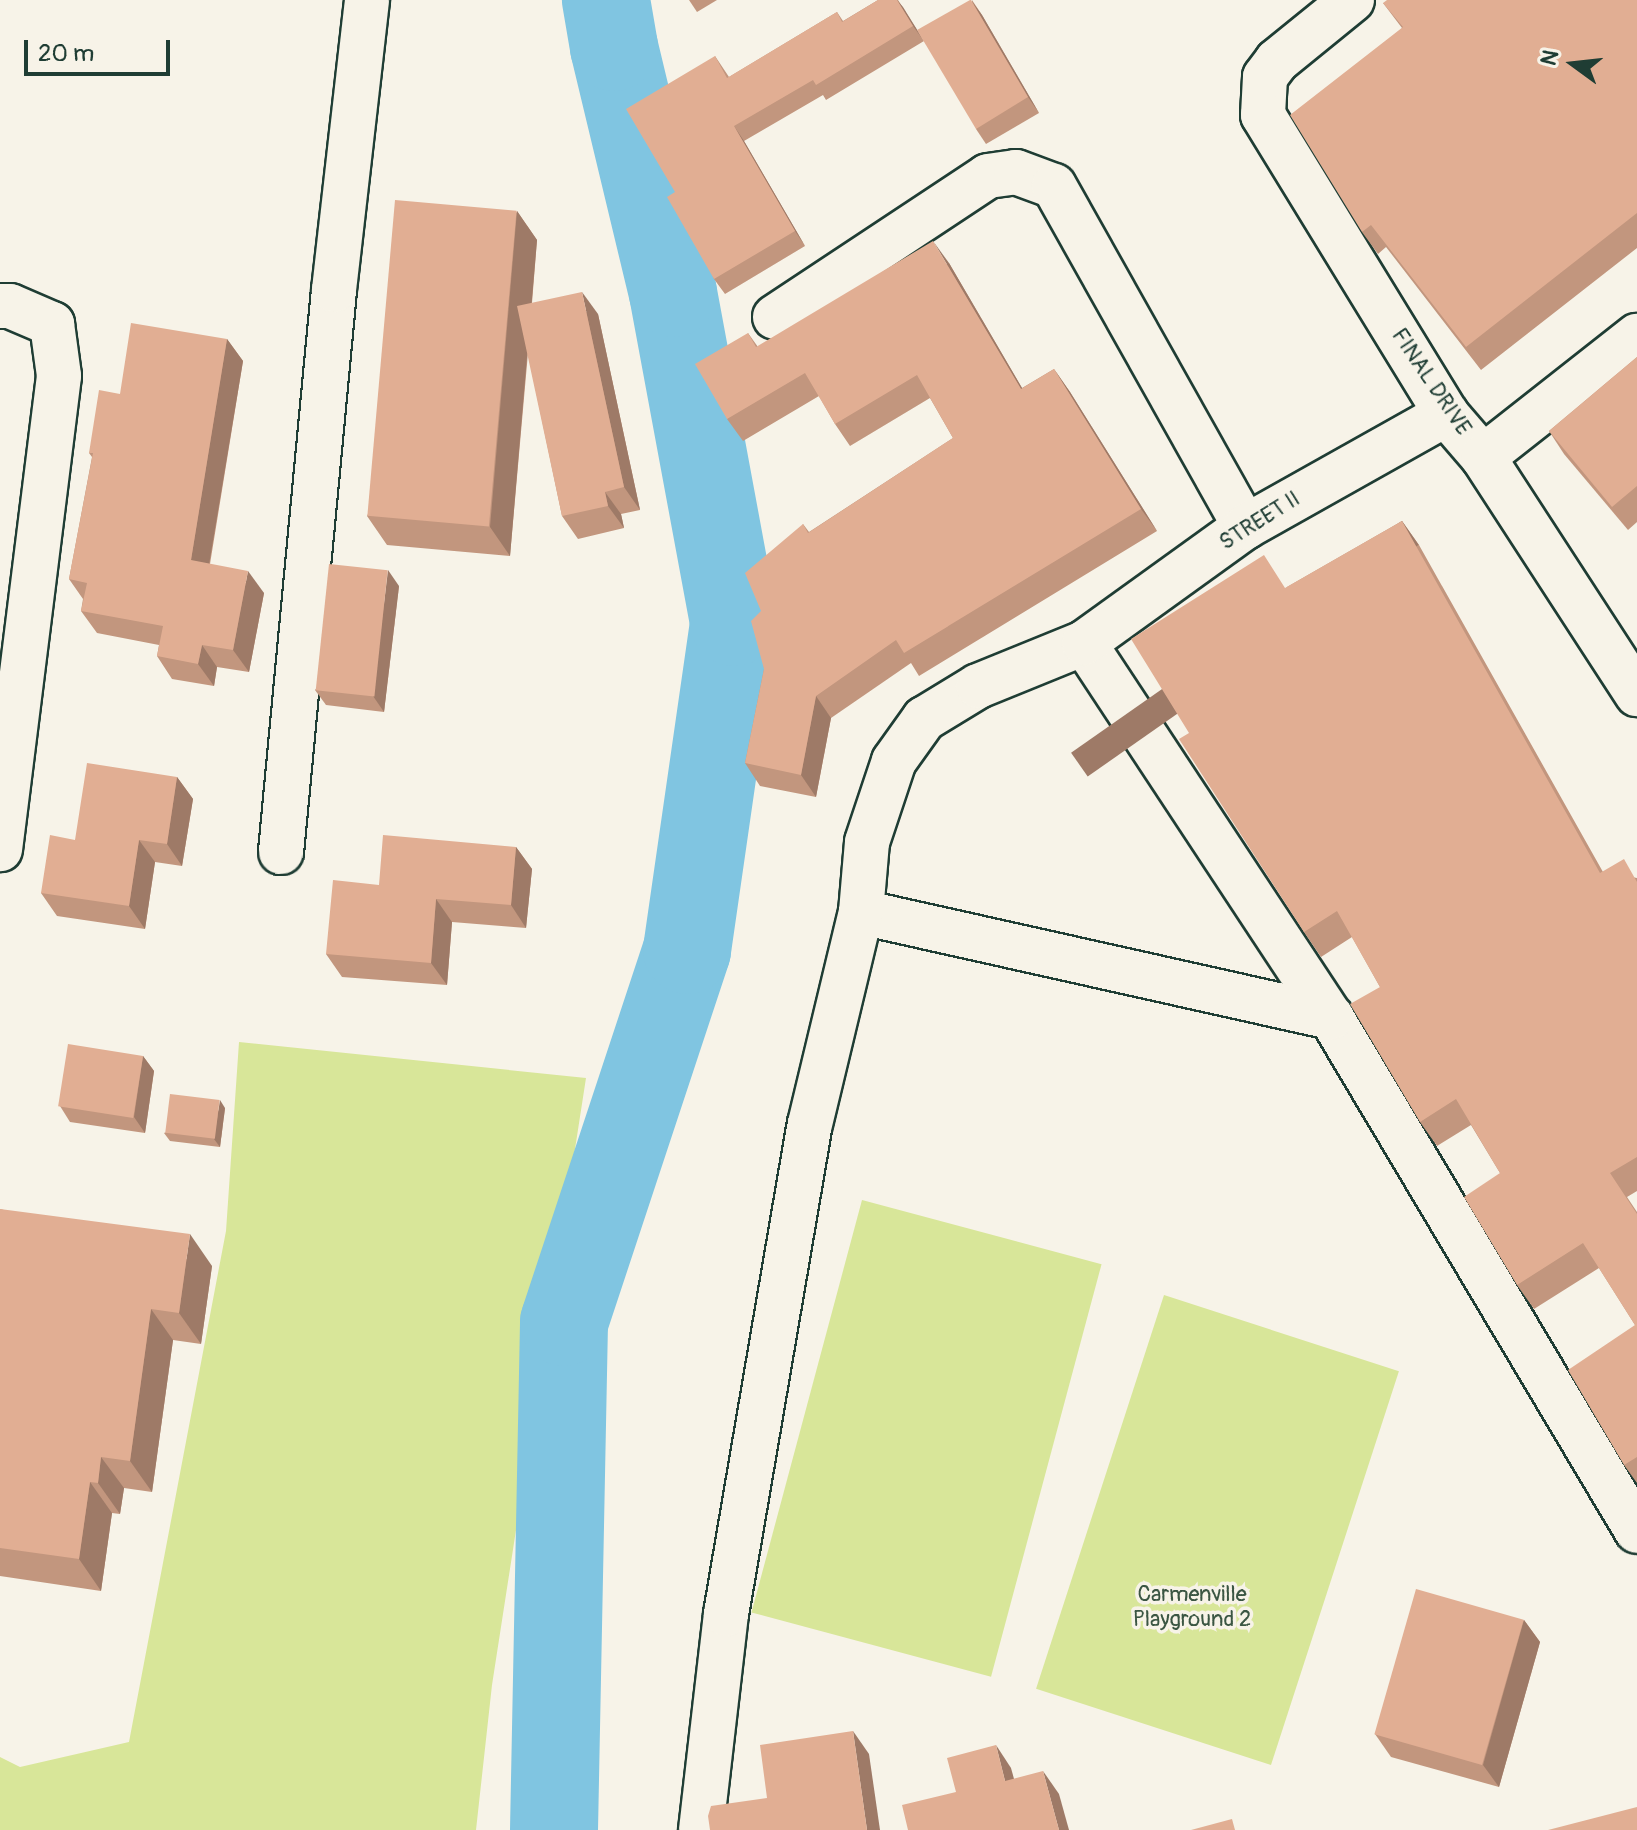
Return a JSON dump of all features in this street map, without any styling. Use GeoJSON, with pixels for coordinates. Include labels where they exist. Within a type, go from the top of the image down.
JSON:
{"type":"FeatureCollection","features":[{"type":"Feature","properties":{"kind":"street"},"geometry":{"type":"LineString","coordinates":[[281,852],[333,306],[367,0]]}},
{"type":"Feature","properties":{"kind":"street","name":"FINAL DRIVE"},"geometry":{"type":"LineString","coordinates":[[1352,0],[1277,61],[1265,77],[1263,115],[1446,414],[1483,457],[1637,694]]}},
{"type":"Feature","properties":{"kind":"street"},"geometry":{"type":"LineString","coordinates":[[775,317],[988,176],[1016,172],[1054,186],[1245,527]]}},
{"type":"Feature","properties":{"kind":"street"},"geometry":{"type":"LineString","coordinates":[[0,306],[10,306],[52,324],[59,376],[0,849]]}},
{"type":"Feature","properties":{"kind":"street"},"geometry":{"type":"LineString","coordinates":[[1483,457],[1637,336]]}},
{"type":"Feature","properties":{"kind":"street","name":"STREET II"},"geometry":{"type":"LineString","coordinates":[[701,1830],[726,1614],[810,1124],[861,912],[867,842],[894,761],[924,719],[978,686],[1084,643],[1245,527],[1446,414]]}},
{"type":"Feature","properties":{"kind":"street"},"geometry":{"type":"LineString","coordinates":[[1084,643],[1331,1017],[1637,1531]]}},
{"type":"Feature","properties":{"kind":"street"},"geometry":{"type":"LineString","coordinates":[[861,912],[1331,1017]]}},
{"type":"Feature","properties":{"kind":"green space"},"geometry":{"type":"Polygon","coordinates":[[[239,1042],[586,1078],[492,1685],[476,1830],[0,1830],[0,1757],[20,1767],[129,1742],[226,1231],[239,1042]]]}},
{"type":"Feature","properties":{"kind":"green space"},"geometry":{"type":"Polygon","coordinates":[[[862,1200],[1102,1264],[991,1677],[751,1612],[862,1200]]]}},
{"type":"Feature","properties":{"kind":"green space","name":"Carmenville Playground 2"},"geometry":{"type":"Polygon","coordinates":[[[1164,1295],[1399,1371],[1271,1765],[1036,1689],[1164,1295]]]}},
{"type":"Feature","properties":{"kind":"building"},"geometry":{"type":"Polygon","coordinates":[[[878,0],[897,0],[913,26],[816,85],[813,80],[734,126],[795,231],[714,279],[667,197],[675,192],[626,109],[715,56],[727,78],[837,12],[842,22],[878,0]]]}},
{"type":"Feature","properties":{"kind":"building"},"geometry":{"type":"Polygon","coordinates":[[[971,0],[1028,97],[976,129],[917,30],[971,0]]]}},
{"type":"Feature","properties":{"kind":"building"},"geometry":{"type":"Polygon","coordinates":[[[1387,0],[1637,0],[1637,213],[1466,347],[1371,225],[1362,232],[1290,115],[1403,27],[1383,3],[1387,0]]]}},
{"type":"Feature","properties":{"kind":"building"},"geometry":{"type":"Polygon","coordinates":[[[395,200],[517,211],[489,526],[367,516],[395,200]]]}},
{"type":"Feature","properties":{"kind":"building"},"geometry":{"type":"Polygon","coordinates":[[[933,241],[1021,389],[1054,369],[1141,509],[904,653],[896,640],[816,696],[801,775],[745,763],[764,669],[751,621],[761,611],[745,573],[803,524],[808,533],[953,438],[917,375],[835,424],[805,373],[727,419],[695,364],[748,333],[756,347],[933,241]]]}},
{"type":"Feature","properties":{"kind":"building"},"geometry":{"type":"Polygon","coordinates":[[[582,292],[624,487],[605,492],[608,506],[562,516],[517,306],[582,292]]]}},
{"type":"Feature","properties":{"kind":"building"},"geometry":{"type":"Polygon","coordinates":[[[131,323],[227,339],[191,560],[248,571],[233,650],[202,645],[198,664],[157,656],[163,626],[81,611],[87,583],[69,579],[93,453],[89,453],[99,390],[120,394],[131,323]]]}},
{"type":"Feature","properties":{"kind":"building"},"geometry":{"type":"Polygon","coordinates":[[[1637,357],[1637,486],[1612,507],[1549,431],[1637,357]]]}},
{"type":"Feature","properties":{"kind":"building"},"geometry":{"type":"Polygon","coordinates":[[[1402,521],[1600,873],[1624,859],[1637,882],[1637,1157],[1610,1173],[1637,1214],[1637,1457],[1624,1465],[1568,1370],[1635,1325],[1583,1243],[1517,1285],[1464,1197],[1500,1173],[1456,1099],[1420,1122],[1350,1004],[1380,987],[1337,911],[1304,932],[1179,739],[1189,733],[1131,639],[1264,555],[1285,588],[1402,521]]]}},
{"type":"Feature","properties":{"kind":"building"},"geometry":{"type":"Polygon","coordinates":[[[329,564],[388,570],[374,696],[316,690],[329,564]]]}},
{"type":"Feature","properties":{"kind":"building"},"geometry":{"type":"Polygon","coordinates":[[[87,763],[177,777],[167,844],[139,840],[129,906],[41,893],[50,835],[75,840],[87,763]]]}},
{"type":"Feature","properties":{"kind":"building"},"geometry":{"type":"Polygon","coordinates":[[[383,835],[516,847],[511,905],[436,899],[431,963],[326,954],[333,880],[379,885],[383,835]]]}},
{"type":"Feature","properties":{"kind":"building"},"geometry":{"type":"Polygon","coordinates":[[[68,1044],[143,1056],[133,1118],[58,1106],[68,1044]]]}},
{"type":"Feature","properties":{"kind":"building"},"geometry":{"type":"Polygon","coordinates":[[[170,1094],[220,1100],[215,1139],[165,1133],[170,1094]]]}},
{"type":"Feature","properties":{"kind":"building"},"geometry":{"type":"Polygon","coordinates":[[[0,1209],[190,1234],[179,1313],[151,1309],[130,1461],[101,1457],[98,1483],[90,1482],[79,1559],[0,1548],[0,1209]]]}},
{"type":"Feature","properties":{"kind":"building"},"geometry":{"type":"Polygon","coordinates":[[[1416,1589],[1524,1620],[1482,1765],[1374,1734],[1416,1589]]]}},
{"type":"Feature","properties":{"kind":"building"},"geometry":{"type":"Polygon","coordinates":[[[853,1731],[867,1830],[710,1830],[708,1816],[711,1806],[767,1798],[760,1745],[853,1731]]]}},
{"type":"Feature","properties":{"kind":"building"},"geometry":{"type":"Polygon","coordinates":[[[996,1745],[1005,1781],[1043,1771],[1059,1830],[908,1830],[902,1805],[956,1792],[947,1758],[996,1745]]]}},
{"type":"Feature","properties":{"kind":"building"},"geometry":{"type":"Polygon","coordinates":[[[1637,1807],[1637,1830],[1548,1830],[1637,1807]]]}},
{"type":"Feature","properties":{"kind":"building"},"geometry":{"type":"Polygon","coordinates":[[[1232,1819],[1235,1830],[1191,1830],[1232,1819]]]}},
{"type":"Feature","properties":{"kind":"waterway"},"geometry":{"type":"LineString","coordinates":[[554,1830],[564,1322],[687,950],[734,622],[673,293],[614,47],[606,0]]}}]}
